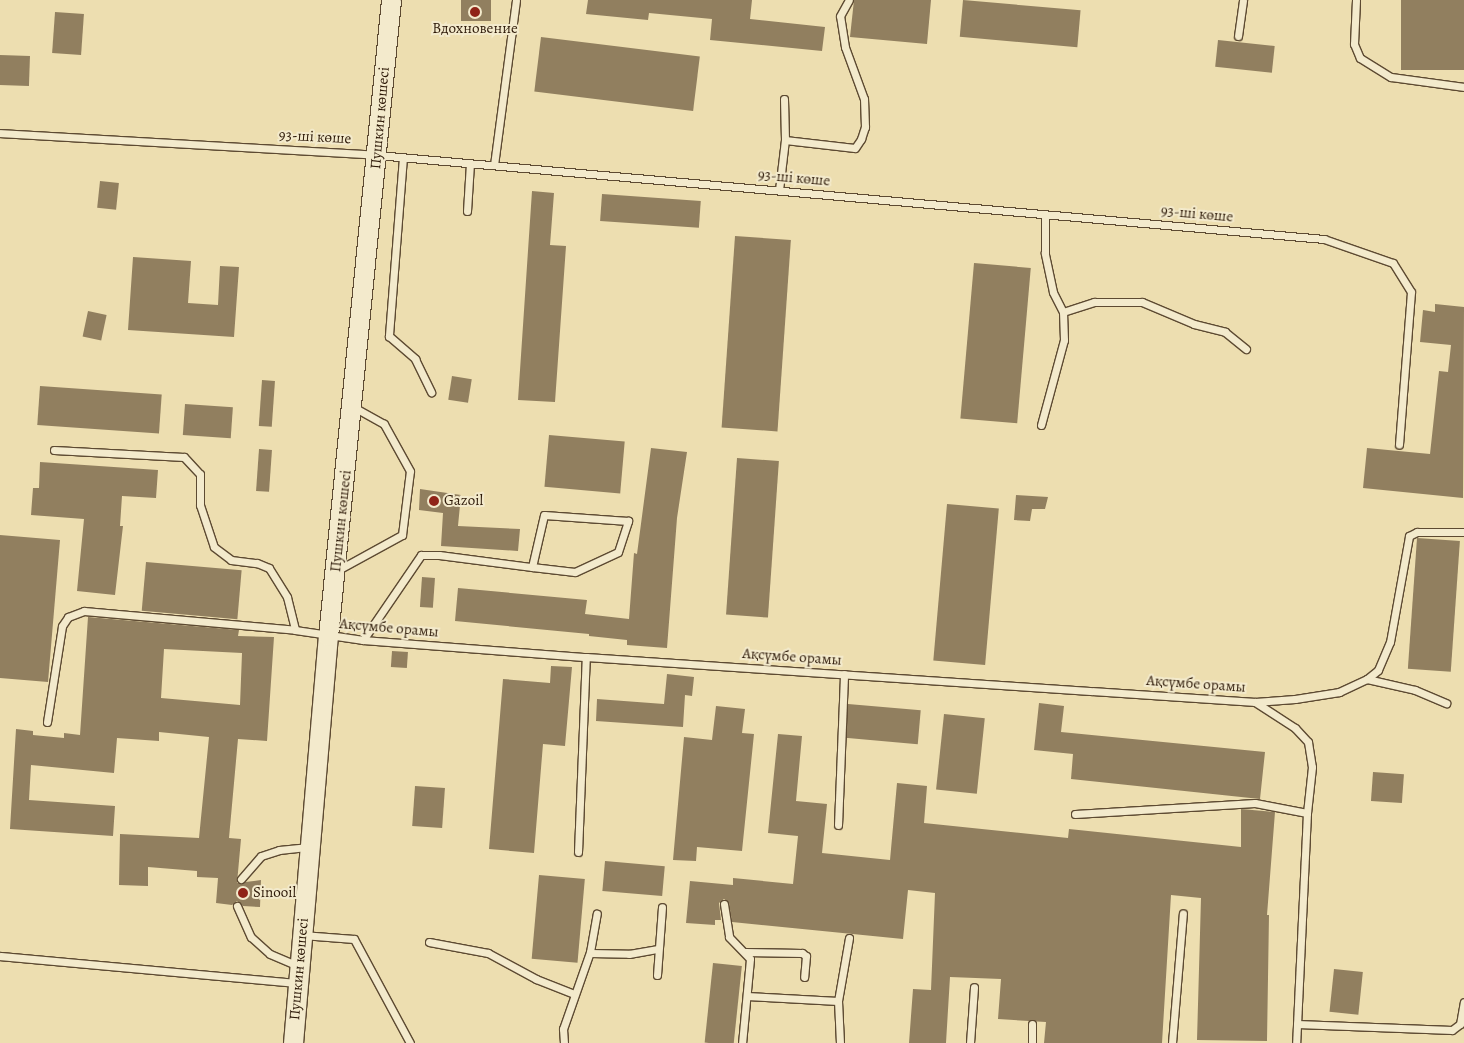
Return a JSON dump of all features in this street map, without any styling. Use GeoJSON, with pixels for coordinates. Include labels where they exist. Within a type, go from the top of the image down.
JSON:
{"type":"FeatureCollection","features":[{"type":"Feature","properties":{"kind":"main road","name":"Пушкин көшесі"},"geometry":{"type":"LineString","coordinates":[[292,1043],[328,636],[336,571],[391,0]]}},
{"type":"Feature","properties":{"kind":"lane"},"geometry":{"type":"LineString","coordinates":[[494,165],[516,0]]}},
{"type":"Feature","properties":{"kind":"lane"},"geometry":{"type":"LineString","coordinates":[[785,140],[855,148],[861,139],[865,127],[864,99],[845,47],[840,16],[849,0]]}},
{"type":"Feature","properties":{"kind":"lane"},"geometry":{"type":"LineString","coordinates":[[1238,36],[1243,0]]}},
{"type":"Feature","properties":{"kind":"lane"},"geometry":{"type":"LineString","coordinates":[[1356,0],[1354,44],[1360,58],[1391,77],[1464,86]]}},
{"type":"Feature","properties":{"kind":"lane"},"geometry":{"type":"LineString","coordinates":[[779,190],[785,140],[784,99]]}},
{"type":"Feature","properties":{"kind":"lane","name":"93-ші көше"},"geometry":{"type":"LineString","coordinates":[[0,133],[403,157],[1324,240],[1393,263],[1412,292],[1399,445]]}},
{"type":"Feature","properties":{"kind":"lane"},"geometry":{"type":"LineString","coordinates":[[403,157],[389,336],[415,359],[431,392]]}},
{"type":"Feature","properties":{"kind":"lane"},"geometry":{"type":"LineString","coordinates":[[467,211],[470,163]]}},
{"type":"Feature","properties":{"kind":"lane"},"geometry":{"type":"LineString","coordinates":[[1041,425],[1064,340],[1063,312],[1053,292],[1045,254],[1045,214]]}},
{"type":"Feature","properties":{"kind":"lane"},"geometry":{"type":"LineString","coordinates":[[1063,312],[1094,302],[1142,302],[1194,324],[1225,332],[1246,349]]}},
{"type":"Feature","properties":{"kind":"lane"},"geometry":{"type":"LineString","coordinates":[[336,571],[402,535],[410,471],[384,424],[352,406]]}},
{"type":"Feature","properties":{"kind":"lane"},"geometry":{"type":"LineString","coordinates":[[54,450],[184,457],[200,474],[200,505],[214,547],[231,560],[257,563],[269,568],[287,597],[295,630]]}},
{"type":"Feature","properties":{"kind":"lane"},"geometry":{"type":"LineString","coordinates":[[364,640],[421,555],[575,572],[618,552],[628,521],[544,515],[532,567]]}},
{"type":"Feature","properties":{"kind":"lane"},"geometry":{"type":"LineString","coordinates":[[1367,679],[1378,670],[1390,642],[1409,536],[1417,532],[1464,532]]}},
{"type":"Feature","properties":{"kind":"lane","name":"Ақсүмбе орамы"},"geometry":{"type":"LineString","coordinates":[[46,722],[62,626],[73,614],[84,611],[295,630],[364,640],[586,657],[1255,702],[1339,692],[1367,679]]}},
{"type":"Feature","properties":{"kind":"lane"},"geometry":{"type":"LineString","coordinates":[[578,852],[586,657]]}},
{"type":"Feature","properties":{"kind":"lane"},"geometry":{"type":"LineString","coordinates":[[838,825],[844,674]]}},
{"type":"Feature","properties":{"kind":"lane"},"geometry":{"type":"LineString","coordinates":[[1367,679],[1415,690],[1446,703]]}},
{"type":"Feature","properties":{"kind":"lane"},"geometry":{"type":"LineString","coordinates":[[1255,702],[1295,728],[1308,742],[1312,767],[1307,813],[1296,1043]]}},
{"type":"Feature","properties":{"kind":"lane"},"geometry":{"type":"LineString","coordinates":[[1075,814],[1255,803],[1307,813]]}},
{"type":"Feature","properties":{"kind":"lane"},"geometry":{"type":"LineString","coordinates":[[241,879],[261,856],[279,850],[310,846]]}},
{"type":"Feature","properties":{"kind":"lane"},"geometry":{"type":"LineString","coordinates":[[724,904],[729,937],[750,959],[742,1043]]}},
{"type":"Feature","properties":{"kind":"lane"},"geometry":{"type":"LineString","coordinates":[[237,906],[251,937],[298,975]]}},
{"type":"Feature","properties":{"kind":"lane"},"geometry":{"type":"LineString","coordinates":[[658,975],[657,949],[661,935],[662,907]]}},
{"type":"Feature","properties":{"kind":"lane"},"geometry":{"type":"LineString","coordinates":[[1172,1043],[1183,913]]}},
{"type":"Feature","properties":{"kind":"lane"},"geometry":{"type":"LineString","coordinates":[[564,1043],[563,1029],[590,953],[597,914]]}},
{"type":"Feature","properties":{"kind":"lane"},"geometry":{"type":"LineString","coordinates":[[301,935],[354,939],[410,1043]]}},
{"type":"Feature","properties":{"kind":"lane"},"geometry":{"type":"LineString","coordinates":[[840,1043],[838,1001],[850,938]]}},
{"type":"Feature","properties":{"kind":"lane"},"geometry":{"type":"LineString","coordinates":[[429,942],[488,953],[536,979],[574,994]]}},
{"type":"Feature","properties":{"kind":"lane"},"geometry":{"type":"LineString","coordinates":[[590,953],[628,954],[657,949]]}},
{"type":"Feature","properties":{"kind":"lane"},"geometry":{"type":"LineString","coordinates":[[745,952],[802,953],[806,956],[804,977]]}},
{"type":"Feature","properties":{"kind":"lane"},"geometry":{"type":"LineString","coordinates":[[0,956],[298,975]]}},
{"type":"Feature","properties":{"kind":"lane"},"geometry":{"type":"LineString","coordinates":[[970,1043],[974,987]]}},
{"type":"Feature","properties":{"kind":"lane"},"geometry":{"type":"LineString","coordinates":[[747,996],[838,1001]]}},
{"type":"Feature","properties":{"kind":"lane"},"geometry":{"type":"LineString","coordinates":[[1296,1024],[1452,1030],[1460,1024],[1464,1002]]}},
{"type":"Feature","properties":{"kind":"lane"},"geometry":{"type":"LineString","coordinates":[[1032,1024],[1032,1043]]}},
{"type":"Feature","properties":{"kind":"building"},"geometry":{"type":"Polygon","coordinates":[[[461,0],[491,0],[491,21],[461,21],[461,0]]]}},
{"type":"Feature","properties":{"kind":"building"},"geometry":{"type":"Polygon","coordinates":[[[588,0],[752,0],[750,19],[825,27],[822,51],[710,40],[712,19],[649,13],[648,20],[586,14],[588,0]]]}},
{"type":"Feature","properties":{"kind":"building"},"geometry":{"type":"Polygon","coordinates":[[[854,0],[931,0],[927,44],[850,37],[854,0]]]}},
{"type":"Feature","properties":{"kind":"building"},"geometry":{"type":"Polygon","coordinates":[[[963,0],[1081,10],[1077,47],[960,37],[963,0]]]}},
{"type":"Feature","properties":{"kind":"building"},"geometry":{"type":"Polygon","coordinates":[[[1401,0],[1464,0],[1464,70],[1401,70],[1401,0]]]}},
{"type":"Feature","properties":{"kind":"building"},"geometry":{"type":"Polygon","coordinates":[[[55,12],[84,14],[81,55],[52,53],[55,12]]]}},
{"type":"Feature","properties":{"kind":"building"},"geometry":{"type":"Polygon","coordinates":[[[541,37],[700,56],[693,111],[534,92],[541,37]]]}},
{"type":"Feature","properties":{"kind":"building"},"geometry":{"type":"Polygon","coordinates":[[[1218,40],[1275,46],[1272,73],[1215,67],[1218,40]]]}},
{"type":"Feature","properties":{"kind":"building"},"geometry":{"type":"Polygon","coordinates":[[[0,55],[30,56],[29,86],[0,85],[0,55]]]}},
{"type":"Feature","properties":{"kind":"building"},"geometry":{"type":"Polygon","coordinates":[[[100,181],[119,183],[116,210],[97,208],[100,181]]]}},
{"type":"Feature","properties":{"kind":"building"},"geometry":{"type":"Polygon","coordinates":[[[532,191],[554,193],[550,245],[566,246],[555,402],[518,400],[532,191]]]}},
{"type":"Feature","properties":{"kind":"building"},"geometry":{"type":"Polygon","coordinates":[[[602,194],[701,201],[699,228],[600,221],[602,194]]]}},
{"type":"Feature","properties":{"kind":"building"},"geometry":{"type":"Polygon","coordinates":[[[735,236],[791,240],[777,431],[722,428],[735,236]]]}},
{"type":"Feature","properties":{"kind":"building"},"geometry":{"type":"Polygon","coordinates":[[[133,257],[191,261],[188,303],[218,305],[220,266],[239,267],[234,337],[128,330],[133,257]]]}},
{"type":"Feature","properties":{"kind":"building"},"geometry":{"type":"Polygon","coordinates":[[[974,263],[1031,268],[1017,423],[960,418],[974,263]]]}},
{"type":"Feature","properties":{"kind":"building"},"geometry":{"type":"Polygon","coordinates":[[[1435,304],[1464,307],[1463,498],[1363,488],[1367,448],[1430,454],[1439,371],[1448,372],[1451,345],[1420,342],[1423,310],[1435,312],[1435,304]]]}},
{"type":"Feature","properties":{"kind":"building"},"geometry":{"type":"Polygon","coordinates":[[[88,311],[107,315],[101,340],[83,336],[88,311]]]}},
{"type":"Feature","properties":{"kind":"building"},"geometry":{"type":"Polygon","coordinates":[[[452,376],[472,379],[468,403],[448,400],[452,376]]]}},
{"type":"Feature","properties":{"kind":"building"},"geometry":{"type":"Polygon","coordinates":[[[262,380],[275,381],[272,427],[259,426],[262,380]]]}},
{"type":"Feature","properties":{"kind":"building"},"geometry":{"type":"Polygon","coordinates":[[[40,386],[162,395],[159,433],[37,425],[40,386]]]}},
{"type":"Feature","properties":{"kind":"building"},"geometry":{"type":"Polygon","coordinates":[[[185,404],[233,407],[231,438],[183,435],[185,404]]]}},
{"type":"Feature","properties":{"kind":"building"},"geometry":{"type":"Polygon","coordinates":[[[549,435],[625,442],[620,493],[544,487],[549,435]]]}},
{"type":"Feature","properties":{"kind":"building"},"geometry":{"type":"Polygon","coordinates":[[[651,448],[687,452],[677,518],[667,648],[627,645],[627,640],[589,636],[589,634],[455,621],[458,588],[587,600],[585,614],[629,619],[634,553],[637,554],[651,448]]]}},
{"type":"Feature","properties":{"kind":"building"},"geometry":{"type":"Polygon","coordinates":[[[259,449],[272,450],[269,492],[256,491],[259,449]]]}},
{"type":"Feature","properties":{"kind":"building"},"geometry":{"type":"Polygon","coordinates":[[[737,458],[779,461],[768,618],[726,615],[737,458]]]}},
{"type":"Feature","properties":{"kind":"building"},"geometry":{"type":"Polygon","coordinates":[[[40,462],[158,470],[156,498],[122,496],[120,526],[123,526],[115,595],[77,591],[84,519],[31,515],[33,488],[39,488],[40,462]]]}},
{"type":"Feature","properties":{"kind":"building"},"geometry":{"type":"Polygon","coordinates":[[[420,489],[461,495],[458,526],[520,529],[518,551],[441,546],[443,513],[419,510],[420,489]]]}},
{"type":"Feature","properties":{"kind":"building"},"geometry":{"type":"Polygon","coordinates":[[[1016,495],[1048,497],[1045,509],[1032,509],[1030,521],[1014,520],[1016,495]]]}},
{"type":"Feature","properties":{"kind":"building"},"geometry":{"type":"Polygon","coordinates":[[[947,504],[999,509],[985,665],[933,660],[947,504]]]}},
{"type":"Feature","properties":{"kind":"building"},"geometry":{"type":"Polygon","coordinates":[[[0,535],[60,540],[48,682],[0,678],[0,535]]]}},
{"type":"Feature","properties":{"kind":"building"},"geometry":{"type":"Polygon","coordinates":[[[1417,538],[1460,541],[1451,672],[1408,669],[1417,538]]]}},
{"type":"Feature","properties":{"kind":"building"},"geometry":{"type":"Polygon","coordinates":[[[146,562],[242,570],[237,619],[142,611],[146,562]]]}},
{"type":"Feature","properties":{"kind":"building"},"geometry":{"type":"Polygon","coordinates":[[[422,577],[435,578],[433,608],[420,607],[422,577]]]}},
{"type":"Feature","properties":{"kind":"building"},"geometry":{"type":"Polygon","coordinates":[[[88,617],[239,630],[238,636],[274,637],[267,741],[238,739],[229,838],[241,839],[237,883],[261,880],[260,907],[243,906],[237,901],[232,905],[216,903],[218,878],[197,877],[197,871],[148,867],[148,886],[119,885],[120,834],[199,838],[209,737],[159,732],[159,741],[117,738],[114,773],[31,765],[29,800],[115,806],[113,836],[10,829],[16,729],[33,731],[33,735],[64,738],[64,733],[80,735],[88,617]],[[164,649],[161,698],[240,705],[242,653],[164,649]]]}},
{"type":"Feature","properties":{"kind":"building"},"geometry":{"type":"Polygon","coordinates":[[[392,651],[408,652],[407,668],[391,667],[392,651]]]}},
{"type":"Feature","properties":{"kind":"building"},"geometry":{"type":"Polygon","coordinates":[[[551,666],[572,667],[565,746],[543,744],[534,853],[489,849],[503,679],[550,683],[551,666]]]}},
{"type":"Feature","properties":{"kind":"building"},"geometry":{"type":"Polygon","coordinates":[[[667,674],[694,677],[692,696],[685,695],[683,727],[596,721],[597,699],[664,704],[667,674]]]}},
{"type":"Feature","properties":{"kind":"building"},"geometry":{"type":"Polygon","coordinates":[[[1039,703],[1064,706],[1061,732],[1265,752],[1260,799],[1071,779],[1073,754],[1034,750],[1039,703]]]}},
{"type":"Feature","properties":{"kind":"building"},"geometry":{"type":"Polygon","coordinates":[[[848,704],[921,710],[918,744],[845,738],[848,704]]]}},
{"type":"Feature","properties":{"kind":"building"},"geometry":{"type":"Polygon","coordinates":[[[716,706],[745,709],[742,733],[754,734],[742,851],[697,847],[696,861],[673,860],[684,737],[712,740],[716,706]]]}},
{"type":"Feature","properties":{"kind":"building"},"geometry":{"type":"Polygon","coordinates":[[[944,714],[985,718],[977,794],[936,790],[944,714]]]}},
{"type":"Feature","properties":{"kind":"building"},"geometry":{"type":"Polygon","coordinates":[[[778,734],[802,736],[796,801],[827,804],[822,853],[890,860],[897,783],[927,786],[924,823],[1068,838],[1069,829],[1241,847],[1241,809],[1275,812],[1267,915],[1269,915],[1267,1041],[1197,1040],[1201,898],[1171,895],[1162,1043],[1044,1043],[1046,1022],[998,1019],[1001,979],[950,977],[946,1043],[909,1043],[913,989],[931,990],[935,893],[908,890],[903,939],[732,922],[729,903],[724,899],[719,903],[721,920],[715,920],[715,925],[686,923],[690,881],[733,885],[733,878],[793,884],[798,836],[768,833],[778,734]]]}},
{"type":"Feature","properties":{"kind":"building"},"geometry":{"type":"Polygon","coordinates":[[[1373,772],[1404,774],[1402,803],[1371,801],[1373,772]]]}},
{"type":"Feature","properties":{"kind":"building"},"geometry":{"type":"Polygon","coordinates":[[[415,786],[445,788],[442,828],[412,826],[415,786]]]}},
{"type":"Feature","properties":{"kind":"building"},"geometry":{"type":"Polygon","coordinates":[[[605,861],[665,866],[662,896],[602,891],[605,861]]]}},
{"type":"Feature","properties":{"kind":"building"},"geometry":{"type":"Polygon","coordinates":[[[539,875],[585,879],[578,963],[532,959],[539,875]]]}},
{"type":"Feature","properties":{"kind":"building"},"geometry":{"type":"Polygon","coordinates":[[[713,963],[742,966],[734,1043],[705,1043],[713,963]]]}},
{"type":"Feature","properties":{"kind":"building"},"geometry":{"type":"Polygon","coordinates":[[[1334,969],[1363,972],[1358,1015],[1330,1012],[1334,969]]]}},
{"type":"Feature","properties":{"kind":"place","name":"Вдохновение"},"geometry":{"type":"Point","coordinates":[475,12]}},
{"type":"Feature","properties":{"kind":"place","name":"Gazoil"},"geometry":{"type":"Point","coordinates":[434,501]}},
{"type":"Feature","properties":{"kind":"place","name":"Sinooil"},"geometry":{"type":"Point","coordinates":[243,893]}}]}
